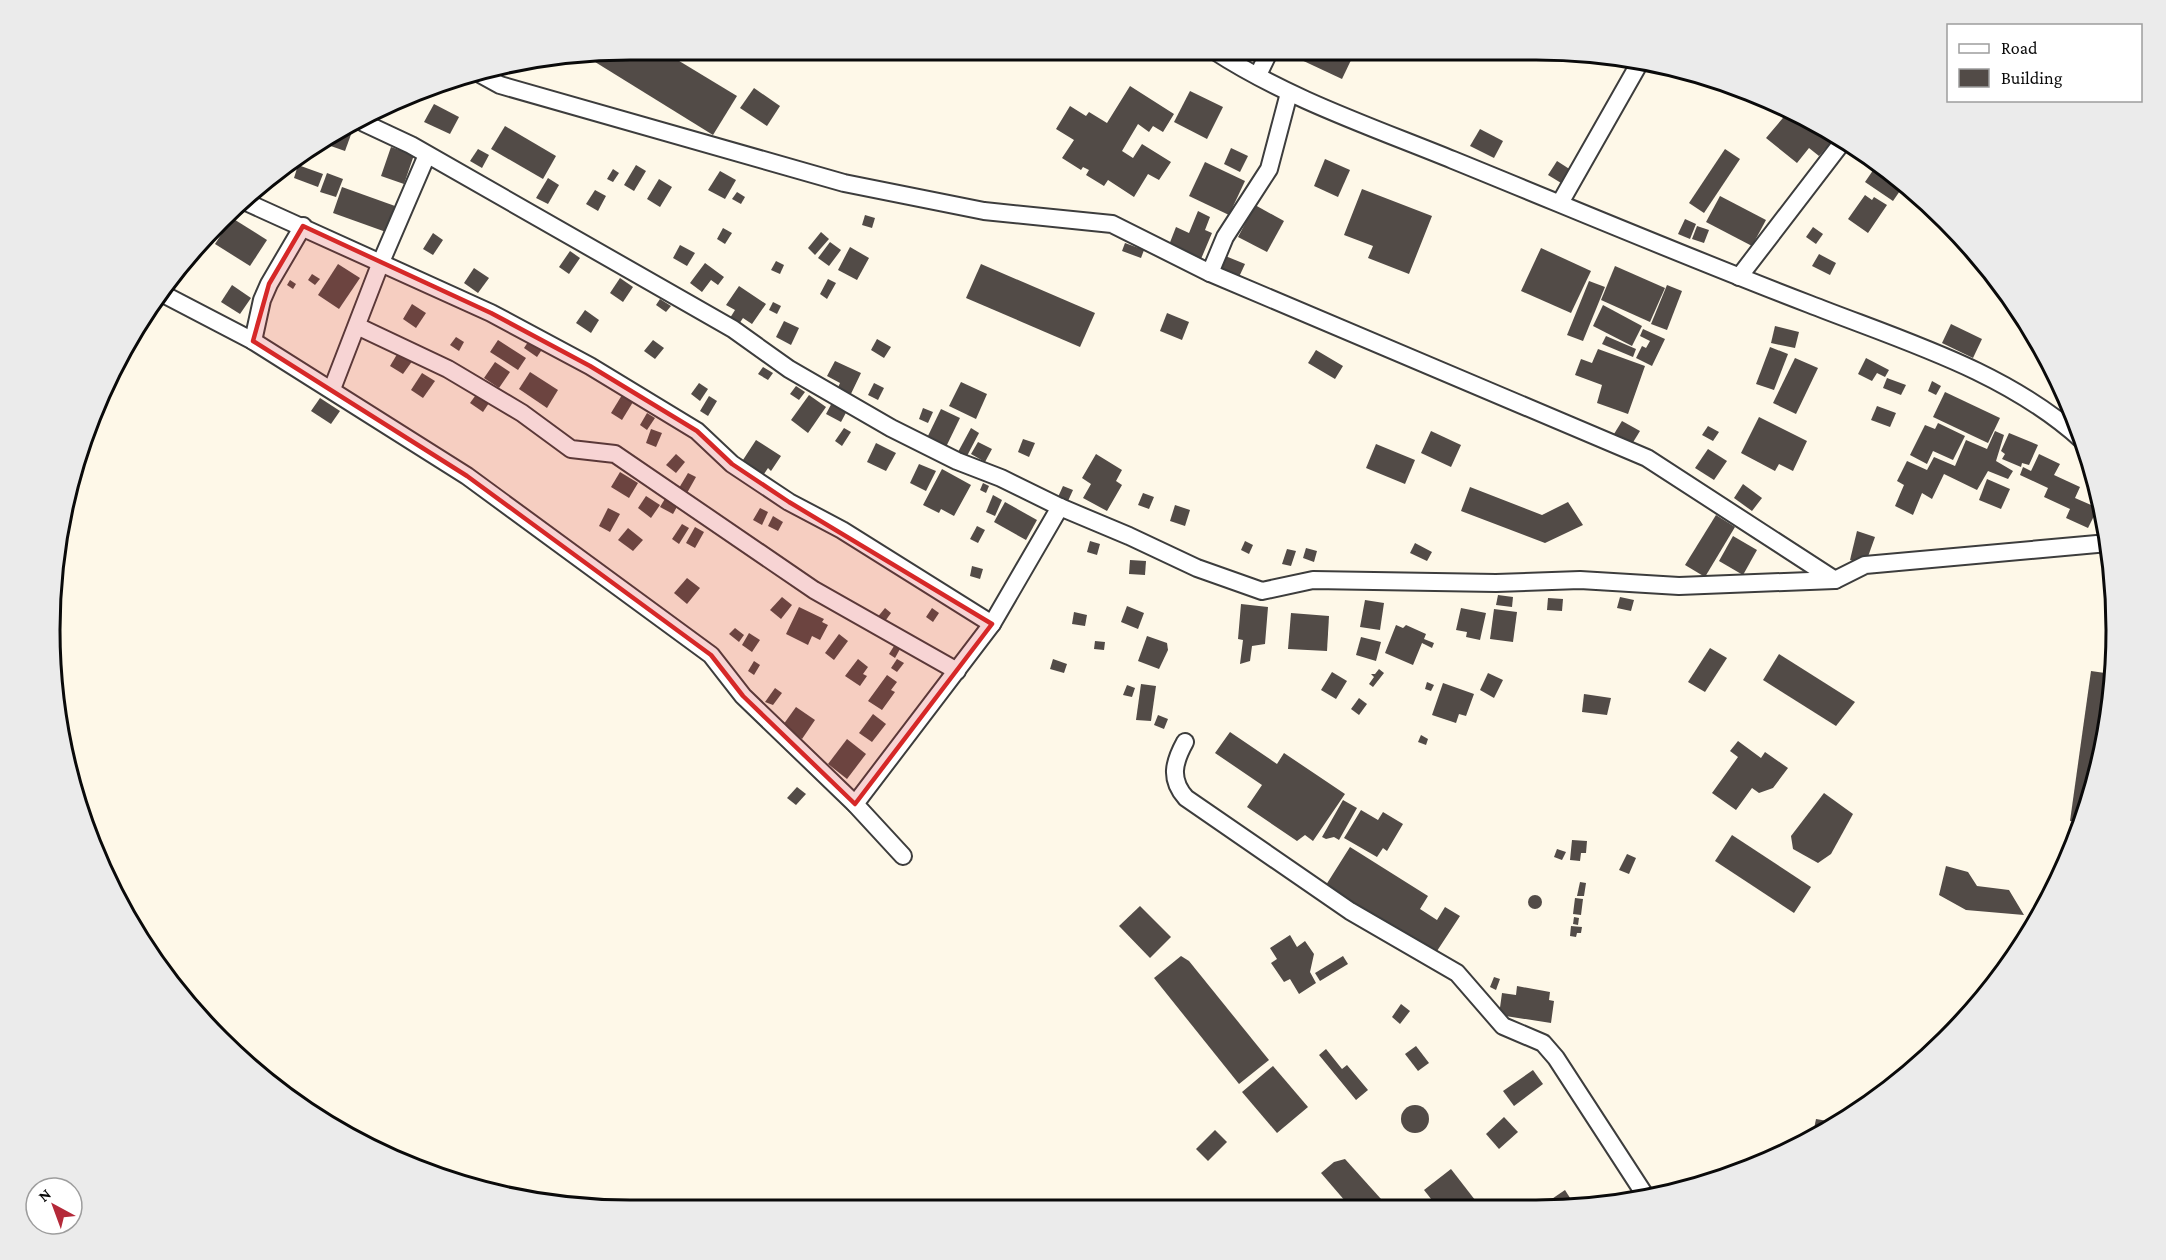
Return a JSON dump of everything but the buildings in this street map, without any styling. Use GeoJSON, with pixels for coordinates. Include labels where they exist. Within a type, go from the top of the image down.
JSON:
{"type":"FeatureCollection","features":[{"type":"Feature","properties":{"kind":"street"},"geometry":{"type":"LineString","coordinates":[[1231,60],[1289,93],[1739,277],[1948,358],[1998,381],[2040,406],[2070,430]]}},
{"type":"Feature","properties":{"kind":"street"},"geometry":{"type":"LineString","coordinates":[[1258,75],[1265,60]]}},
{"type":"Feature","properties":{"kind":"street"},"geometry":{"type":"LineString","coordinates":[[1560,203],[1636,69]]}},
{"type":"Feature","properties":{"kind":"street"},"geometry":{"type":"LineString","coordinates":[[487,78],[500,86],[844,183],[984,211],[1112,224],[1210,273],[1647,458],[1835,580]]}},
{"type":"Feature","properties":{"kind":"street"},"geometry":{"type":"LineString","coordinates":[[1210,273],[1225,237],[1269,169],[1289,93]]}},
{"type":"Feature","properties":{"kind":"street"},"geometry":{"type":"LineString","coordinates":[[367,125],[428,155],[734,329],[789,369],[891,428],[1197,568],[1262,591],[1313,580],[1496,583],[1580,580],[1679,586],[1835,580],[1865,565],[2099,544]]}},
{"type":"Feature","properties":{"kind":"street"},"geometry":{"type":"LineString","coordinates":[[1739,277],[1839,147]]}},
{"type":"Feature","properties":{"kind":"street"},"geometry":{"type":"LineString","coordinates":[[332,389],[381,262],[428,155]]}},
{"type":"Feature","properties":{"kind":"street"},"geometry":{"type":"LineString","coordinates":[[251,204],[491,313],[590,366],[697,431],[732,464],[789,502],[842,530],[992,624]]}},
{"type":"Feature","properties":{"kind":"street"},"geometry":{"type":"LineString","coordinates":[[253,340],[262,300],[269,284],[303,226]]}},
{"type":"Feature","properties":{"kind":"street"},"geometry":{"type":"LineString","coordinates":[[168,297],[253,340],[467,476],[711,655],[743,696],[855,804],[903,856]]}},
{"type":"Feature","properties":{"kind":"street"},"geometry":{"type":"LineString","coordinates":[[357,326],[448,369],[522,413],[571,449],[615,454],[814,590],[957,671]]}},
{"type":"Feature","properties":{"kind":"street"},"geometry":{"type":"LineString","coordinates":[[855,804],[992,624],[1060,507]]}},
{"type":"Feature","properties":{"kind":"street"},"geometry":{"type":"LineString","coordinates":[[1185,742],[1174,765],[1177,788],[1186,798],[1350,911],[1457,973],[1503,1026],[1542,1043],[1556,1058],[1643,1190]]}},
{"type":"Feature","properties":{"kind":"highlighted area"},"geometry":{"type":"Polygon","coordinates":[[[303,226],[491,313],[590,366],[697,431],[732,464],[789,502],[992,624],[855,804],[743,696],[711,655],[467,476],[253,341],[269,284],[303,226]]]}}]}
